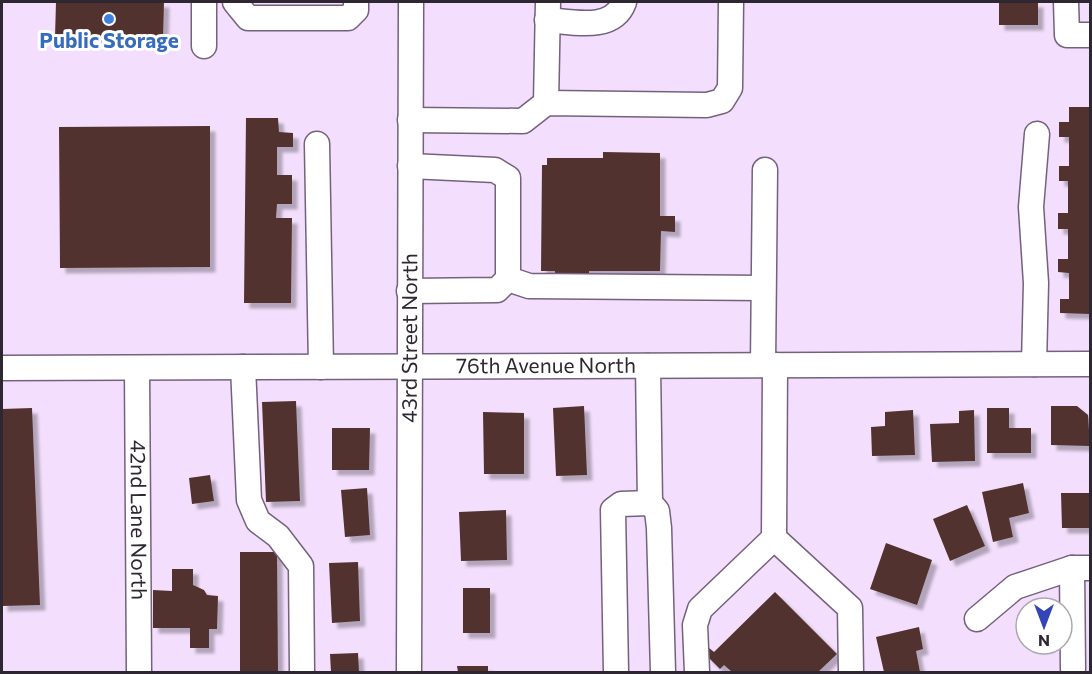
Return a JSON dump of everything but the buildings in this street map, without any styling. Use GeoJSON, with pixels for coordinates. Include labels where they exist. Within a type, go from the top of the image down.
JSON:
{"type":"FeatureCollection","features":[{"type":"Feature","properties":{"kind":"street"},"geometry":{"type":"LineString","coordinates":[[204,2],[204,46]]}},
{"type":"Feature","properties":{"kind":"street"},"geometry":{"type":"LineString","coordinates":[[235,2],[248,18],[348,18],[356,10],[356,2]]}},
{"type":"Feature","properties":{"kind":"street","name":"43rd Street North"},"geometry":{"type":"LineString","coordinates":[[409,672],[408,367],[411,2]]}},
{"type":"Feature","properties":{"kind":"street"},"geometry":{"type":"LineString","coordinates":[[546,103],[548,11],[600,24],[621,10],[624,2]]}},
{"type":"Feature","properties":{"kind":"street"},"geometry":{"type":"LineString","coordinates":[[410,120],[523,121],[546,103],[707,105],[722,101],[730,88],[732,2]]}},
{"type":"Feature","properties":{"kind":"street"},"geometry":{"type":"LineString","coordinates":[[1066,2],[1067,35],[1090,34]]}},
{"type":"Feature","properties":{"kind":"street"},"geometry":{"type":"LineString","coordinates":[[1034,364],[1036,283],[1031,207],[1037,134]]}},
{"type":"Feature","properties":{"kind":"street"},"geometry":{"type":"LineString","coordinates":[[317,144],[321,367]]}},
{"type":"Feature","properties":{"kind":"street"},"geometry":{"type":"LineString","coordinates":[[409,291],[496,290],[508,279],[508,178],[495,170],[410,166]]}},
{"type":"Feature","properties":{"kind":"street"},"geometry":{"type":"LineString","coordinates":[[765,170],[764,288],[769,365],[774,538],[850,608],[851,672]]}},
{"type":"Feature","properties":{"kind":"street"},"geometry":{"type":"LineString","coordinates":[[508,279],[529,286],[764,288]]}},
{"type":"Feature","properties":{"kind":"street","name":"76th Avenue North"},"geometry":{"type":"LineString","coordinates":[[2,368],[1090,364]]}},
{"type":"Feature","properties":{"kind":"street"},"geometry":{"type":"LineString","coordinates":[[648,366],[650,503],[657,511],[659,528],[663,672]]}},
{"type":"Feature","properties":{"kind":"street"},"geometry":{"type":"LineString","coordinates":[[243,367],[249,500],[258,521],[278,536],[301,566],[302,672]]}},
{"type":"Feature","properties":{"kind":"street","name":"42nd Lane North"},"geometry":{"type":"LineString","coordinates":[[136,368],[139,672]]}},
{"type":"Feature","properties":{"kind":"street"},"geometry":{"type":"LineString","coordinates":[[616,672],[613,510],[621,504],[650,503]]}},
{"type":"Feature","properties":{"kind":"street"},"geometry":{"type":"LineString","coordinates":[[697,672],[695,625],[700,609],[774,538]]}},
{"type":"Feature","properties":{"kind":"street"},"geometry":{"type":"LineString","coordinates":[[977,619],[1015,587],[1081,568],[1073,669]]}},
{"type":"Feature","properties":{"kind":"place","name":"Public Storage"},"geometry":{"type":"Point","coordinates":[109,19]}}]}
